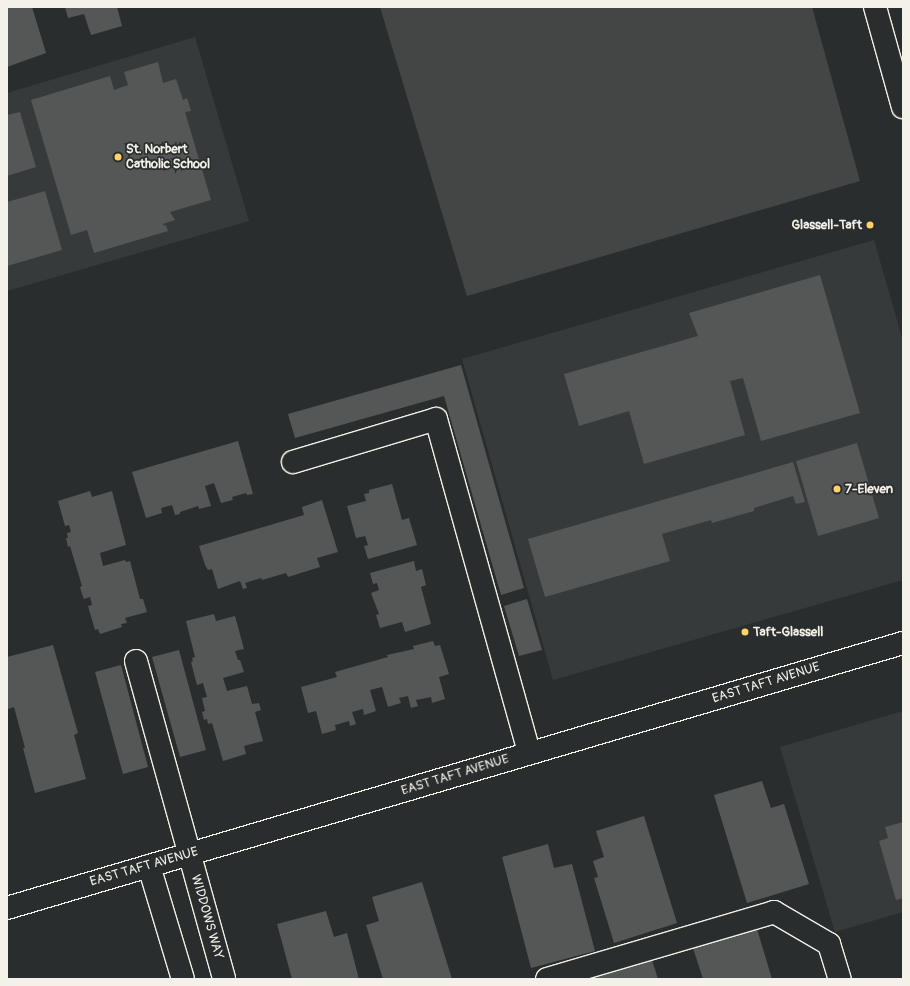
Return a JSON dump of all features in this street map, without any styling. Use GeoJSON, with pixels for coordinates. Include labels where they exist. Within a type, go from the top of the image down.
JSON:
{"type":"FeatureCollection","features":[{"type":"Feature","properties":{"kind":"main road"},"geometry":{"type":"LineString","coordinates":[[875,7],[903,107]]}},
{"type":"Feature","properties":{"kind":"main road"},"geometry":{"type":"LineString","coordinates":[[293,462],[436,419],[529,753]]}},
{"type":"Feature","properties":{"kind":"main road","name":"EAST TAFT AVENUE"},"geometry":{"type":"LineString","coordinates":[[7,908],[903,643]]}},
{"type":"Feature","properties":{"kind":"main road","name":"WIDDOWS WAY"},"geometry":{"type":"LineString","coordinates":[[136,661],[224,979]]}},
{"type":"Feature","properties":{"kind":"main road"},"geometry":{"type":"LineString","coordinates":[[149,866],[183,979]]}},
{"type":"Feature","properties":{"kind":"main road"},"geometry":{"type":"LineString","coordinates":[[547,979],[774,912],[829,944],[840,979]]}},
{"type":"Feature","properties":{"kind":"shaded area"},"geometry":{"type":"Polygon","coordinates":[[[380,7],[812,7],[860,181],[467,296],[380,7]]]}},
{"type":"Feature","properties":{"kind":"shaded area","name":"St. Norbert Catholic School"},"geometry":{"type":"Polygon","coordinates":[[[195,37],[249,221],[7,291],[7,93],[195,37]]]}},
{"type":"Feature","properties":{"kind":"shaded area"},"geometry":{"type":"Polygon","coordinates":[[[874,240],[903,341],[903,580],[553,680],[462,359],[874,240]]]}},
{"type":"Feature","properties":{"kind":"shaded area"},"geometry":{"type":"Polygon","coordinates":[[[903,711],[903,912],[835,932],[780,747],[903,711]]]}},
{"type":"Feature","properties":{"kind":"building"},"geometry":{"type":"Polygon","coordinates":[[[7,7],[32,7],[46,53],[7,67],[7,7]]]}},
{"type":"Feature","properties":{"kind":"building"},"geometry":{"type":"Polygon","coordinates":[[[65,7],[117,7],[122,26],[91,35],[84,14],[68,18],[65,7]]]}},
{"type":"Feature","properties":{"kind":"building"},"geometry":{"type":"Polygon","coordinates":[[[158,62],[163,83],[176,79],[183,100],[187,98],[191,111],[185,112],[211,200],[170,212],[175,220],[163,224],[164,226],[166,225],[168,231],[94,253],[87,230],[71,235],[31,100],[110,76],[114,90],[128,85],[124,72],[158,62]]]}},
{"type":"Feature","properties":{"kind":"building"},"geometry":{"type":"Polygon","coordinates":[[[20,112],[36,167],[7,176],[7,115],[20,112]]]}},
{"type":"Feature","properties":{"kind":"building"},"geometry":{"type":"Polygon","coordinates":[[[45,191],[62,250],[7,266],[7,202],[45,191]]]}},
{"type":"Feature","properties":{"kind":"building"},"geometry":{"type":"Polygon","coordinates":[[[820,275],[860,413],[761,441],[743,378],[730,381],[745,435],[644,464],[629,411],[579,426],[564,374],[698,336],[689,313],[820,275]]]}},
{"type":"Feature","properties":{"kind":"building"},"geometry":{"type":"Polygon","coordinates":[[[461,365],[524,588],[501,595],[444,396],[295,438],[288,414],[461,365]]]}},
{"type":"Feature","properties":{"kind":"building"},"geometry":{"type":"Polygon","coordinates":[[[238,441],[253,494],[247,495],[246,493],[232,497],[233,500],[221,503],[214,483],[205,486],[211,506],[199,509],[198,506],[175,515],[172,505],[161,508],[162,513],[146,518],[132,472],[238,441]]]}},
{"type":"Feature","properties":{"kind":"building","name":"7-Eleven"},"geometry":{"type":"Polygon","coordinates":[[[857,443],[879,518],[818,536],[796,461],[857,443]]]}},
{"type":"Feature","properties":{"kind":"building"},"geometry":{"type":"Polygon","coordinates":[[[793,462],[805,502],[796,504],[793,496],[754,508],[754,511],[712,523],[711,520],[662,534],[670,561],[545,597],[528,539],[793,462]]]}},
{"type":"Feature","properties":{"kind":"building"},"geometry":{"type":"Polygon","coordinates":[[[392,484],[402,520],[409,518],[417,545],[368,559],[364,546],[368,545],[365,536],[356,538],[347,506],[366,501],[364,494],[369,493],[369,490],[392,484]]]}},
{"type":"Feature","properties":{"kind":"building"},"geometry":{"type":"Polygon","coordinates":[[[90,491],[92,497],[112,491],[126,545],[100,553],[103,566],[125,560],[126,562],[130,561],[140,599],[143,599],[147,612],[125,618],[127,623],[121,624],[122,627],[100,634],[98,629],[95,630],[88,606],[92,605],[90,597],[84,599],[82,594],[80,587],[82,586],[70,546],[68,547],[66,538],[68,538],[67,533],[71,532],[69,525],[65,526],[58,501],[90,491]]]}},
{"type":"Feature","properties":{"kind":"building"},"geometry":{"type":"Polygon","coordinates":[[[322,500],[338,552],[317,558],[320,567],[288,577],[286,573],[245,583],[247,588],[243,589],[240,581],[218,589],[212,569],[208,570],[205,565],[199,546],[304,515],[302,507],[322,500]]]}},
{"type":"Feature","properties":{"kind":"building"},"geometry":{"type":"Polygon","coordinates":[[[414,561],[416,571],[422,569],[426,585],[421,587],[431,624],[405,632],[402,622],[380,628],[376,615],[379,614],[371,593],[379,590],[377,583],[373,584],[370,573],[414,561]]]}},
{"type":"Feature","properties":{"kind":"building"},"geometry":{"type":"Polygon","coordinates":[[[527,599],[542,650],[519,656],[504,606],[527,599]]]}},
{"type":"Feature","properties":{"kind":"building"},"geometry":{"type":"Polygon","coordinates":[[[214,614],[216,621],[235,616],[244,649],[235,651],[244,672],[223,678],[227,691],[247,686],[252,704],[259,703],[261,710],[255,712],[263,741],[244,746],[246,754],[223,761],[212,723],[208,724],[207,719],[204,720],[202,712],[205,711],[202,698],[207,697],[203,683],[197,685],[191,662],[193,661],[192,658],[195,657],[186,621],[214,614]]]}},
{"type":"Feature","properties":{"kind":"building"},"geometry":{"type":"Polygon","coordinates":[[[433,641],[435,646],[440,645],[449,674],[439,677],[445,699],[432,703],[431,697],[416,700],[418,706],[411,708],[408,696],[399,698],[401,703],[388,707],[382,687],[370,690],[376,711],[364,715],[363,709],[352,712],[356,724],[350,726],[349,721],[335,725],[336,730],[322,734],[316,711],[308,713],[301,687],[337,677],[335,672],[388,657],[387,655],[414,649],[413,646],[433,641]]]}},
{"type":"Feature","properties":{"kind":"building"},"geometry":{"type":"Polygon","coordinates":[[[53,645],[78,733],[74,735],[86,779],[35,793],[14,707],[8,709],[7,705],[7,657],[53,645]]]}},
{"type":"Feature","properties":{"kind":"building"},"geometry":{"type":"Polygon","coordinates":[[[179,650],[206,750],[180,757],[152,657],[179,650]]]}},
{"type":"Feature","properties":{"kind":"building"},"geometry":{"type":"Polygon","coordinates":[[[121,665],[148,767],[123,774],[95,672],[121,665]]]}},
{"type":"Feature","properties":{"kind":"building"},"geometry":{"type":"Polygon","coordinates":[[[762,781],[771,808],[784,804],[809,884],[747,903],[714,795],[762,781]]]}},
{"type":"Feature","properties":{"kind":"building"},"geometry":{"type":"Polygon","coordinates":[[[644,816],[677,923],[614,943],[594,878],[598,877],[593,861],[604,857],[596,831],[644,816]]]}},
{"type":"Feature","properties":{"kind":"building"},"geometry":{"type":"Polygon","coordinates":[[[903,822],[903,898],[896,900],[879,841],[888,838],[885,827],[903,822]]]}},
{"type":"Feature","properties":{"kind":"building"},"geometry":{"type":"Polygon","coordinates":[[[548,844],[554,868],[572,864],[595,951],[531,968],[502,857],[548,844]]]}},
{"type":"Feature","properties":{"kind":"building"},"geometry":{"type":"Polygon","coordinates":[[[422,882],[452,979],[383,979],[366,925],[379,921],[372,897],[422,882]]]}},
{"type":"Feature","properties":{"kind":"building"},"geometry":{"type":"Polygon","coordinates":[[[326,911],[334,937],[347,933],[359,979],[292,979],[277,924],[326,911]]]}},
{"type":"Feature","properties":{"kind":"building"},"geometry":{"type":"Polygon","coordinates":[[[757,929],[772,979],[703,979],[693,948],[757,929]]]}},
{"type":"Feature","properties":{"kind":"building"},"geometry":{"type":"Polygon","coordinates":[[[652,960],[658,979],[590,979],[652,960]]]}},
{"type":"Feature","properties":{"kind":"place","name":"St. Norbert Catholic School"},"geometry":{"type":"Point","coordinates":[118,157]}},
{"type":"Feature","properties":{"kind":"place","name":"Glassell-Taft"},"geometry":{"type":"Point","coordinates":[870,225]}},
{"type":"Feature","properties":{"kind":"place","name":"7-Eleven"},"geometry":{"type":"Point","coordinates":[837,489]}},
{"type":"Feature","properties":{"kind":"place","name":"Taft-Glassell"},"geometry":{"type":"Point","coordinates":[745,632]}}]}
